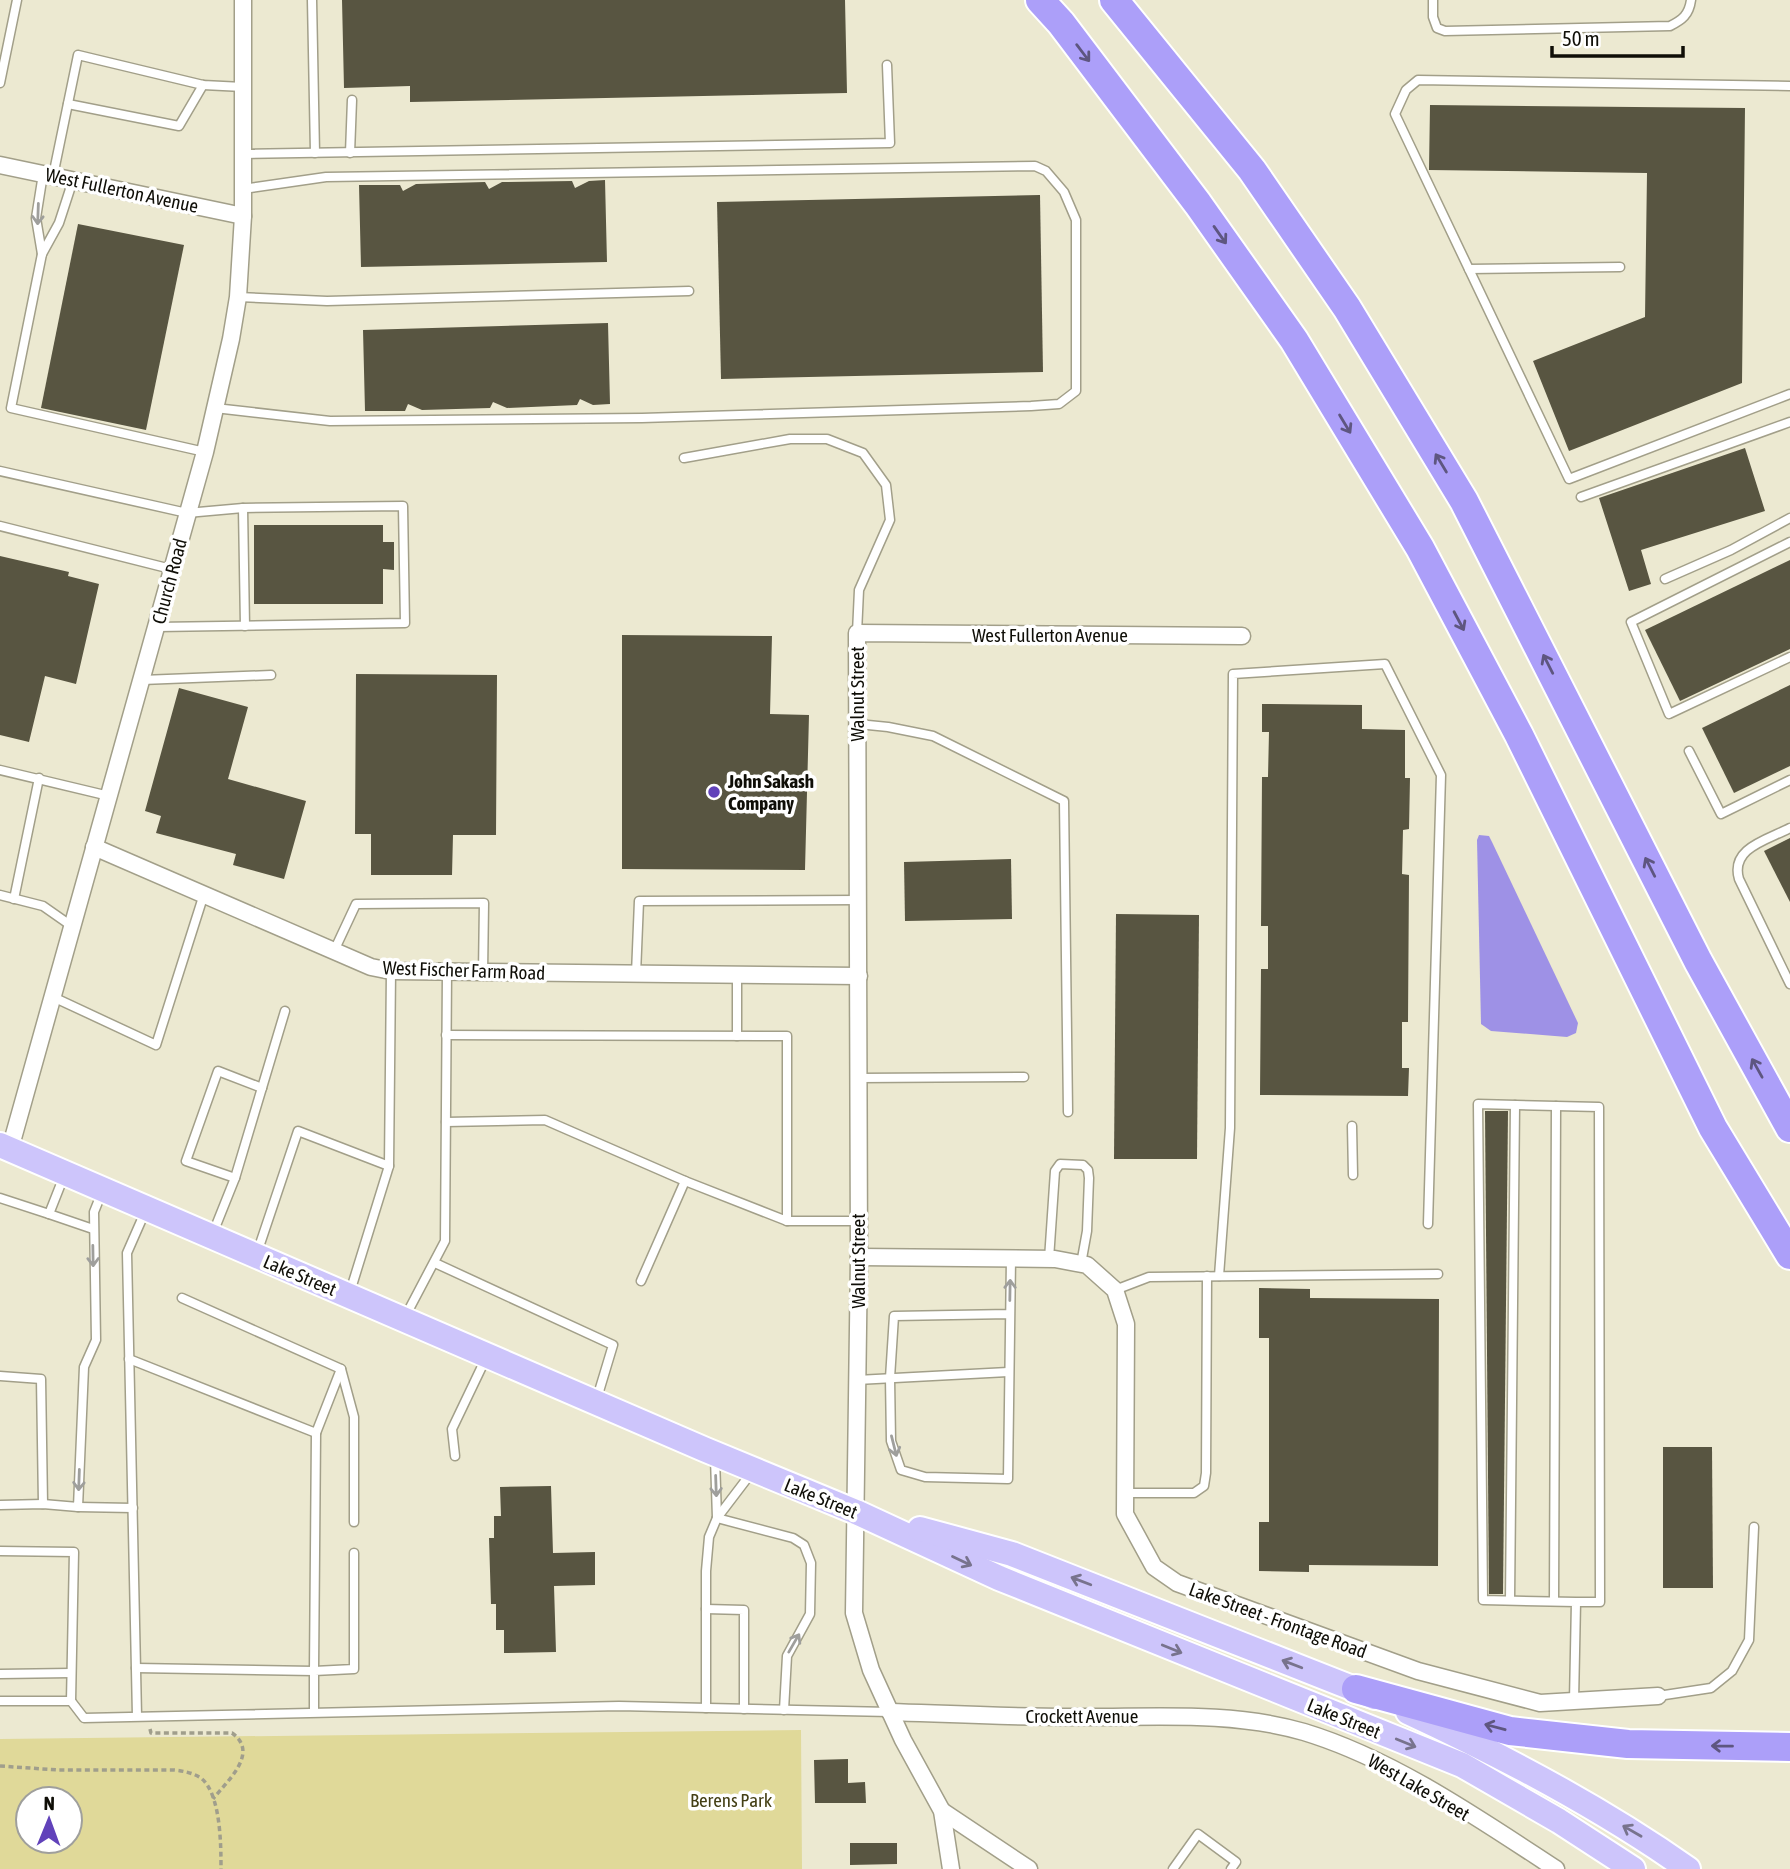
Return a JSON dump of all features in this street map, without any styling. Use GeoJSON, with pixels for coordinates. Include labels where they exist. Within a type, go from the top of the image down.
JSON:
{"type":"FeatureCollection","features":[{"type":"Feature","properties":{"kind":"highway"},"geometry":{"type":"LineString","coordinates":[[1040,0],[1198,204],[1286,328],[1420,548],[1519,735],[1713,1128],[1790,1255]]}},
{"type":"Feature","properties":{"kind":"highway"},"geometry":{"type":"LineString","coordinates":[[1114,0],[1260,182],[1347,308],[1464,501],[1698,961],[1790,1128]]}},
{"type":"Feature","properties":{"kind":"highway"},"geometry":{"type":"LineString","coordinates":[[1356,1689],[1510,1731],[1628,1744],[1790,1746]]}},
{"type":"Feature","properties":{"kind":"main road","name":"Lake Street"},"geometry":{"type":"LineString","coordinates":[[5,1147],[714,1454],[856,1512],[999,1578],[1462,1766],[1559,1821],[1633,1869]]}},
{"type":"Feature","properties":{"kind":"main road","name":"Lake Street"},"geometry":{"type":"LineString","coordinates":[[856,1512],[1012,1554],[1356,1689],[1529,1771],[1642,1837],[1688,1869]]}},
{"type":"Feature","properties":{"kind":"street","name":"Church Road"},"geometry":{"type":"LineString","coordinates":[[5,1147],[53,997],[157,627],[205,452],[231,339],[238,297],[243,216],[243,0]]}},
{"type":"Feature","properties":{"kind":"street","name":"West Fullerton Avenue"},"geometry":{"type":"LineString","coordinates":[[0,165],[243,216]]}},
{"type":"Feature","properties":{"kind":"street","name":"West Fullerton Avenue"},"geometry":{"type":"LineString","coordinates":[[857,634],[1242,636]]}},
{"type":"Feature","properties":{"kind":"street","name":"Walnut Street"},"geometry":{"type":"LineString","coordinates":[[857,634],[859,1257],[854,1614],[870,1670],[942,1811],[951,1869]]}},
{"type":"Feature","properties":{"kind":"street","name":"West Fischer Farm Road"},"geometry":{"type":"LineString","coordinates":[[94,847],[371,967],[391,971],[859,976]]}},
{"type":"Feature","properties":{"kind":"street"},"geometry":{"type":"LineString","coordinates":[[859,1257],[1049,1259],[1087,1265],[1115,1290]]}},
{"type":"Feature","properties":{"kind":"street","name":"Lake Street - Frontage Road"},"geometry":{"type":"LineString","coordinates":[[1115,1290],[1126,1324],[1125,1514],[1154,1567],[1177,1583],[1418,1671],[1540,1703],[1658,1696]]}},
{"type":"Feature","properties":{"kind":"street","name":"Crockett Avenue"},"geometry":{"type":"LineString","coordinates":[[890,1712],[1071,1717],[1169,1716],[1232,1719],[1274,1725]]}},
{"type":"Feature","properties":{"kind":"street","name":"West Lake Street"},"geometry":{"type":"LineString","coordinates":[[1274,1725],[1305,1732],[1369,1756],[1489,1826],[1556,1869]]}},
{"type":"Feature","properties":{"kind":"street"},"geometry":{"type":"LineString","coordinates":[[942,1811],[1029,1869]]}},
{"type":"Feature","properties":{"kind":"lane"},"geometry":{"type":"LineString","coordinates":[[0,83],[17,0]]}},
{"type":"Feature","properties":{"kind":"lane"},"geometry":{"type":"LineString","coordinates":[[312,0],[315,153]]}},
{"type":"Feature","properties":{"kind":"lane"},"geometry":{"type":"LineString","coordinates":[[1433,0],[1433,18],[1437,28],[1445,31],[1670,26],[1684,19],[1690,7],[1690,0]]}},
{"type":"Feature","properties":{"kind":"lane"},"geometry":{"type":"LineString","coordinates":[[42,254],[36,218],[68,104],[78,55],[203,85],[243,87]]}},
{"type":"Feature","properties":{"kind":"lane"},"geometry":{"type":"LineString","coordinates":[[243,154],[890,143],[887,65]]}},
{"type":"Feature","properties":{"kind":"lane"},"geometry":{"type":"LineString","coordinates":[[1790,86],[1418,80],[1406,90],[1395,114],[1569,479],[1790,394]]}},
{"type":"Feature","properties":{"kind":"lane"},"geometry":{"type":"LineString","coordinates":[[68,104],[179,126],[203,85]]}},
{"type":"Feature","properties":{"kind":"lane"},"geometry":{"type":"LineString","coordinates":[[350,153],[352,100]]}},
{"type":"Feature","properties":{"kind":"lane"},"geometry":{"type":"LineString","coordinates":[[215,408],[330,421],[642,418],[1031,407],[1059,404],[1076,391],[1076,220],[1064,192],[1046,172],[1035,166],[326,177],[243,189]]}},
{"type":"Feature","properties":{"kind":"lane"},"geometry":{"type":"LineString","coordinates":[[73,180],[59,223],[42,254],[11,408],[205,452]]}},
{"type":"Feature","properties":{"kind":"lane"},"geometry":{"type":"LineString","coordinates":[[1469,269],[1620,267]]}},
{"type":"Feature","properties":{"kind":"lane"},"geometry":{"type":"LineString","coordinates":[[238,297],[327,301],[689,290]]}},
{"type":"Feature","properties":{"kind":"lane"},"geometry":{"type":"LineString","coordinates":[[1581,497],[1790,422]]}},
{"type":"Feature","properties":{"kind":"lane"},"geometry":{"type":"LineString","coordinates":[[684,458],[790,439],[827,439],[863,453],[886,485],[890,520],[859,590],[857,634]]}},
{"type":"Feature","properties":{"kind":"lane"},"geometry":{"type":"LineString","coordinates":[[0,471],[187,513],[243,508],[403,506],[405,623],[157,627]]}},
{"type":"Feature","properties":{"kind":"lane"},"geometry":{"type":"LineString","coordinates":[[243,508],[245,626]]}},
{"type":"Feature","properties":{"kind":"lane"},"geometry":{"type":"LineString","coordinates":[[1665,579],[1731,550],[1790,518]]}},
{"type":"Feature","properties":{"kind":"lane"},"geometry":{"type":"LineString","coordinates":[[0,526],[171,569]]}},
{"type":"Feature","properties":{"kind":"lane"},"geometry":{"type":"LineString","coordinates":[[1790,542],[1631,622],[1669,715],[1790,657]]}},
{"type":"Feature","properties":{"kind":"lane"},"geometry":{"type":"LineString","coordinates":[[1219,1276],[1230,1128],[1233,674],[1385,664],[1441,775],[1428,1224]]}},
{"type":"Feature","properties":{"kind":"lane"},"geometry":{"type":"LineString","coordinates":[[142,680],[271,675]]}},
{"type":"Feature","properties":{"kind":"lane"},"geometry":{"type":"LineString","coordinates":[[858,724],[933,736],[1064,801],[1068,1112]]}},
{"type":"Feature","properties":{"kind":"lane"},"geometry":{"type":"LineString","coordinates":[[1689,751],[1721,814],[1790,780]]}},
{"type":"Feature","properties":{"kind":"lane"},"geometry":{"type":"LineString","coordinates":[[0,770],[109,796]]}},
{"type":"Feature","properties":{"kind":"lane"},"geometry":{"type":"LineString","coordinates":[[14,899],[39,778]]}},
{"type":"Feature","properties":{"kind":"lane"},"geometry":{"type":"LineString","coordinates":[[1790,828],[1744,852],[1738,859],[1736,869],[1790,984]]}},
{"type":"Feature","properties":{"kind":"lane"},"geometry":{"type":"LineString","coordinates":[[53,997],[156,1045],[204,894]]}},
{"type":"Feature","properties":{"kind":"lane"},"geometry":{"type":"LineString","coordinates":[[0,895],[43,906],[73,927]]}},
{"type":"Feature","properties":{"kind":"lane"},"geometry":{"type":"LineString","coordinates":[[636,974],[639,901],[859,900]]}},
{"type":"Feature","properties":{"kind":"lane"},"geometry":{"type":"LineString","coordinates":[[334,951],[356,904],[484,903],[484,973]]}},
{"type":"Feature","properties":{"kind":"lane"},"geometry":{"type":"LineString","coordinates":[[349,1296],[389,1166],[391,971]]}},
{"type":"Feature","properties":{"kind":"lane"},"geometry":{"type":"LineString","coordinates":[[404,1319],[445,1241],[447,972]]}},
{"type":"Feature","properties":{"kind":"lane"},"geometry":{"type":"LineString","coordinates":[[737,975],[737,1036]]}},
{"type":"Feature","properties":{"kind":"lane"},"geometry":{"type":"LineString","coordinates":[[212,1236],[235,1178],[285,1011]]}},
{"type":"Feature","properties":{"kind":"lane"},"geometry":{"type":"LineString","coordinates":[[446,1035],[787,1037],[787,1221]]}},
{"type":"Feature","properties":{"kind":"lane"},"geometry":{"type":"LineString","coordinates":[[235,1178],[186,1161],[218,1071],[262,1088]]}},
{"type":"Feature","properties":{"kind":"lane"},"geometry":{"type":"LineString","coordinates":[[859,1078],[1024,1077]]}},
{"type":"Feature","properties":{"kind":"lane"},"geometry":{"type":"LineString","coordinates":[[1478,1104],[1515,1105],[1599,1107],[1600,1602],[1483,1600],[1478,1104]]}},
{"type":"Feature","properties":{"kind":"lane"},"geometry":{"type":"LineString","coordinates":[[1510,1600],[1515,1105]]}},
{"type":"Feature","properties":{"kind":"lane"},"geometry":{"type":"LineString","coordinates":[[1554,1601],[1556,1106]]}},
{"type":"Feature","properties":{"kind":"lane"},"geometry":{"type":"LineString","coordinates":[[446,1122],[545,1120],[685,1181],[787,1221],[859,1221]]}},
{"type":"Feature","properties":{"kind":"lane"},"geometry":{"type":"LineString","coordinates":[[1352,1126],[1353,1175]]}},
{"type":"Feature","properties":{"kind":"lane"},"geometry":{"type":"LineString","coordinates":[[256,1256],[298,1132],[389,1166]]}},
{"type":"Feature","properties":{"kind":"lane"},"geometry":{"type":"LineString","coordinates":[[1049,1259],[1055,1171],[1060,1164],[1083,1165],[1088,1170],[1089,1178],[1087,1231],[1081,1264]]}},
{"type":"Feature","properties":{"kind":"lane"},"geometry":{"type":"LineString","coordinates":[[49,1214],[65,1173]]}},
{"type":"Feature","properties":{"kind":"lane"},"geometry":{"type":"LineString","coordinates":[[641,1281],[685,1181]]}},
{"type":"Feature","properties":{"kind":"lane"},"geometry":{"type":"LineString","coordinates":[[78,1507],[84,1367],[96,1340],[94,1212],[103,1189]]}},
{"type":"Feature","properties":{"kind":"lane"},"geometry":{"type":"LineString","coordinates":[[0,1198],[93,1229]]}},
{"type":"Feature","properties":{"kind":"lane"},"geometry":{"type":"LineString","coordinates":[[137,1716],[127,1253],[146,1208]]}},
{"type":"Feature","properties":{"kind":"lane"},"geometry":{"type":"LineString","coordinates":[[1010,1314],[894,1315],[890,1378],[891,1441],[901,1470],[925,1477],[1008,1479],[1011,1258]]}},
{"type":"Feature","properties":{"kind":"lane"},"geometry":{"type":"LineString","coordinates":[[435,1263],[614,1345],[596,1402]]}},
{"type":"Feature","properties":{"kind":"lane"},"geometry":{"type":"LineString","coordinates":[[1115,1290],[1150,1277],[1438,1274]]}},
{"type":"Feature","properties":{"kind":"lane"},"geometry":{"type":"LineString","coordinates":[[1126,1493],[1194,1493],[1204,1486],[1207,1276]]}},
{"type":"Feature","properties":{"kind":"lane"},"geometry":{"type":"LineString","coordinates":[[182,1298],[341,1369]]}},
{"type":"Feature","properties":{"kind":"lane"},"geometry":{"type":"LineString","coordinates":[[455,1456],[452,1429],[487,1355]]}},
{"type":"Feature","properties":{"kind":"lane"},"geometry":{"type":"LineString","coordinates":[[130,1359],[316,1433]]}},
{"type":"Feature","properties":{"kind":"lane"},"geometry":{"type":"LineString","coordinates":[[314,1712],[316,1433],[341,1369]]}},
{"type":"Feature","properties":{"kind":"lane"},"geometry":{"type":"LineString","coordinates":[[341,1369],[354,1417],[354,1522]]}},
{"type":"Feature","properties":{"kind":"lane"},"geometry":{"type":"LineString","coordinates":[[857,1380],[1009,1371]]}},
{"type":"Feature","properties":{"kind":"lane"},"geometry":{"type":"LineString","coordinates":[[0,1376],[41,1379],[43,1504]]}},
{"type":"Feature","properties":{"kind":"lane"},"geometry":{"type":"LineString","coordinates":[[714,1454],[717,1518]]}},
{"type":"Feature","properties":{"kind":"lane"},"geometry":{"type":"LineString","coordinates":[[706,1708],[709,1537],[717,1518],[754,1470]]}},
{"type":"Feature","properties":{"kind":"lane"},"geometry":{"type":"LineString","coordinates":[[0,1506],[43,1504],[133,1508]]}},
{"type":"Feature","properties":{"kind":"lane"},"geometry":{"type":"LineString","coordinates":[[717,1518],[793,1538],[804,1545],[811,1563],[810,1615],[787,1656],[784,1710]]}},
{"type":"Feature","properties":{"kind":"lane"},"geometry":{"type":"LineString","coordinates":[[1658,1696],[1711,1688],[1732,1671],[1749,1640],[1754,1527]]}},
{"type":"Feature","properties":{"kind":"lane"},"geometry":{"type":"LineString","coordinates":[[0,1551],[74,1552],[71,1701],[85,1718],[620,1706],[890,1712]]}},
{"type":"Feature","properties":{"kind":"lane"},"geometry":{"type":"LineString","coordinates":[[136,1668],[314,1671],[354,1669],[354,1553]]}},
{"type":"Feature","properties":{"kind":"lane"},"geometry":{"type":"LineString","coordinates":[[1574,1701],[1576,1602]]}},
{"type":"Feature","properties":{"kind":"lane"},"geometry":{"type":"LineString","coordinates":[[706,1609],[744,1610],[744,1709]]}},
{"type":"Feature","properties":{"kind":"lane"},"geometry":{"type":"LineString","coordinates":[[0,1674],[71,1674]]}},
{"type":"Feature","properties":{"kind":"lane"},"geometry":{"type":"LineString","coordinates":[[0,1702],[71,1701]]}},
{"type":"Feature","properties":{"kind":"lane"},"geometry":{"type":"LineString","coordinates":[[1173,1869],[1198,1834],[1236,1862],[1231,1869]]}},
{"type":"Feature","properties":{"kind":"path"},"geometry":{"type":"LineString","coordinates":[[150,1733],[232,1733],[240,1739],[244,1746],[244,1756],[213,1799]]}},
{"type":"Feature","properties":{"kind":"path"},"geometry":{"type":"LineString","coordinates":[[0,1766],[58,1770],[174,1770],[200,1777],[213,1799],[221,1841],[221,1869]]}},
{"type":"Feature","properties":{"kind":"green space","name":"Berens Park"},"geometry":{"type":"Polygon","coordinates":[[[801,1730],[802,1869],[0,1869],[0,1739],[801,1730]]]}},
{"type":"Feature","properties":{"kind":"shaded area"},"geometry":{"type":"Polygon","coordinates":[[[1479,835],[1489,836],[1492,842],[1578,1023],[1576,1033],[1567,1037],[1491,1031],[1481,1024],[1479,835]]]}},
{"type":"Feature","properties":{"kind":"building"},"geometry":{"type":"Polygon","coordinates":[[[342,0],[845,0],[847,93],[410,102],[410,86],[344,88],[342,0]]]}},
{"type":"Feature","properties":{"kind":"building"},"geometry":{"type":"Polygon","coordinates":[[[1430,105],[1745,108],[1742,383],[1569,451],[1533,361],[1645,317],[1647,173],[1429,170],[1430,105]]]}},
{"type":"Feature","properties":{"kind":"building"},"geometry":{"type":"Polygon","coordinates":[[[605,180],[607,262],[361,267],[359,185],[400,185],[403,191],[416,184],[485,182],[489,189],[502,182],[572,181],[575,188],[589,181],[605,180]]]}},
{"type":"Feature","properties":{"kind":"building"},"geometry":{"type":"Polygon","coordinates":[[[1040,195],[1043,372],[721,379],[717,202],[1040,195]]]}},
{"type":"Feature","properties":{"kind":"building"},"geometry":{"type":"Polygon","coordinates":[[[78,224],[184,245],[146,430],[41,408],[78,224]]]}},
{"type":"Feature","properties":{"kind":"building"},"geometry":{"type":"Polygon","coordinates":[[[608,323],[610,404],[593,405],[580,399],[577,405],[507,408],[493,402],[490,408],[422,410],[408,404],[405,411],[365,411],[363,330],[608,323]]]}},
{"type":"Feature","properties":{"kind":"building"},"geometry":{"type":"Polygon","coordinates":[[[1745,448],[1765,511],[1641,550],[1651,584],[1629,591],[1599,498],[1745,448]]]}},
{"type":"Feature","properties":{"kind":"building"},"geometry":{"type":"Polygon","coordinates":[[[254,525],[383,525],[383,542],[394,542],[394,570],[383,569],[383,604],[254,604],[254,525]]]}},
{"type":"Feature","properties":{"kind":"building"},"geometry":{"type":"Polygon","coordinates":[[[0,556],[69,572],[68,576],[99,584],[76,684],[45,676],[29,742],[0,735],[0,556]]]}},
{"type":"Feature","properties":{"kind":"building"},"geometry":{"type":"Polygon","coordinates":[[[1790,560],[1790,649],[1680,701],[1645,630],[1790,560]]]}},
{"type":"Feature","properties":{"kind":"building","name":"John Sakash Company"},"geometry":{"type":"Polygon","coordinates":[[[622,635],[772,636],[770,714],[809,715],[805,870],[622,869],[622,635]]]}},
{"type":"Feature","properties":{"kind":"building"},"geometry":{"type":"Polygon","coordinates":[[[356,674],[497,675],[496,835],[453,835],[452,875],[371,875],[371,834],[355,834],[356,674]]]}},
{"type":"Feature","properties":{"kind":"building"},"geometry":{"type":"Polygon","coordinates":[[[1790,685],[1790,766],[1734,793],[1702,728],[1790,685]]]}},
{"type":"Feature","properties":{"kind":"building"},"geometry":{"type":"Polygon","coordinates":[[[179,688],[248,707],[228,779],[306,801],[284,879],[233,865],[236,854],[156,833],[161,816],[145,811],[179,688]]]}},
{"type":"Feature","properties":{"kind":"building"},"geometry":{"type":"Polygon","coordinates":[[[1262,704],[1362,705],[1362,729],[1405,730],[1405,778],[1410,778],[1409,829],[1403,830],[1402,874],[1409,875],[1408,1022],[1402,1022],[1402,1068],[1409,1068],[1408,1096],[1260,1095],[1261,969],[1268,969],[1268,926],[1261,926],[1262,777],[1268,777],[1269,732],[1262,732],[1262,704]]]}},
{"type":"Feature","properties":{"kind":"building"},"geometry":{"type":"Polygon","coordinates":[[[1790,838],[1790,902],[1764,851],[1790,838]]]}},
{"type":"Feature","properties":{"kind":"building"},"geometry":{"type":"Polygon","coordinates":[[[1011,859],[1012,919],[905,921],[904,862],[1011,859]]]}},
{"type":"Feature","properties":{"kind":"building"},"geometry":{"type":"Polygon","coordinates":[[[1116,914],[1199,915],[1197,1159],[1114,1159],[1116,914]]]}},
{"type":"Feature","properties":{"kind":"building"},"geometry":{"type":"Polygon","coordinates":[[[1485,1111],[1508,1111],[1503,1594],[1489,1594],[1485,1111]]]}},
{"type":"Feature","properties":{"kind":"building"},"geometry":{"type":"Polygon","coordinates":[[[1259,1288],[1310,1289],[1310,1298],[1439,1299],[1438,1566],[1309,1565],[1309,1572],[1259,1571],[1259,1522],[1269,1522],[1269,1338],[1259,1338],[1259,1288]]]}},
{"type":"Feature","properties":{"kind":"building"},"geometry":{"type":"Polygon","coordinates":[[[1663,1447],[1712,1447],[1713,1588],[1663,1588],[1663,1447]]]}},
{"type":"Feature","properties":{"kind":"building"},"geometry":{"type":"Polygon","coordinates":[[[551,1486],[553,1553],[595,1552],[595,1585],[554,1586],[556,1652],[504,1653],[504,1630],[496,1630],[496,1604],[491,1604],[489,1538],[494,1538],[494,1516],[501,1516],[500,1487],[551,1486]]]}},
{"type":"Feature","properties":{"kind":"building"},"geometry":{"type":"Polygon","coordinates":[[[848,1759],[848,1783],[865,1782],[866,1803],[815,1803],[814,1760],[848,1759]]]}},
{"type":"Feature","properties":{"kind":"building"},"geometry":{"type":"Polygon","coordinates":[[[850,1843],[897,1843],[897,1864],[850,1865],[850,1843]]]}},
{"type":"Feature","properties":{"kind":"place","name":"John Sakash Company"},"geometry":{"type":"Point","coordinates":[714,792]}}]}
